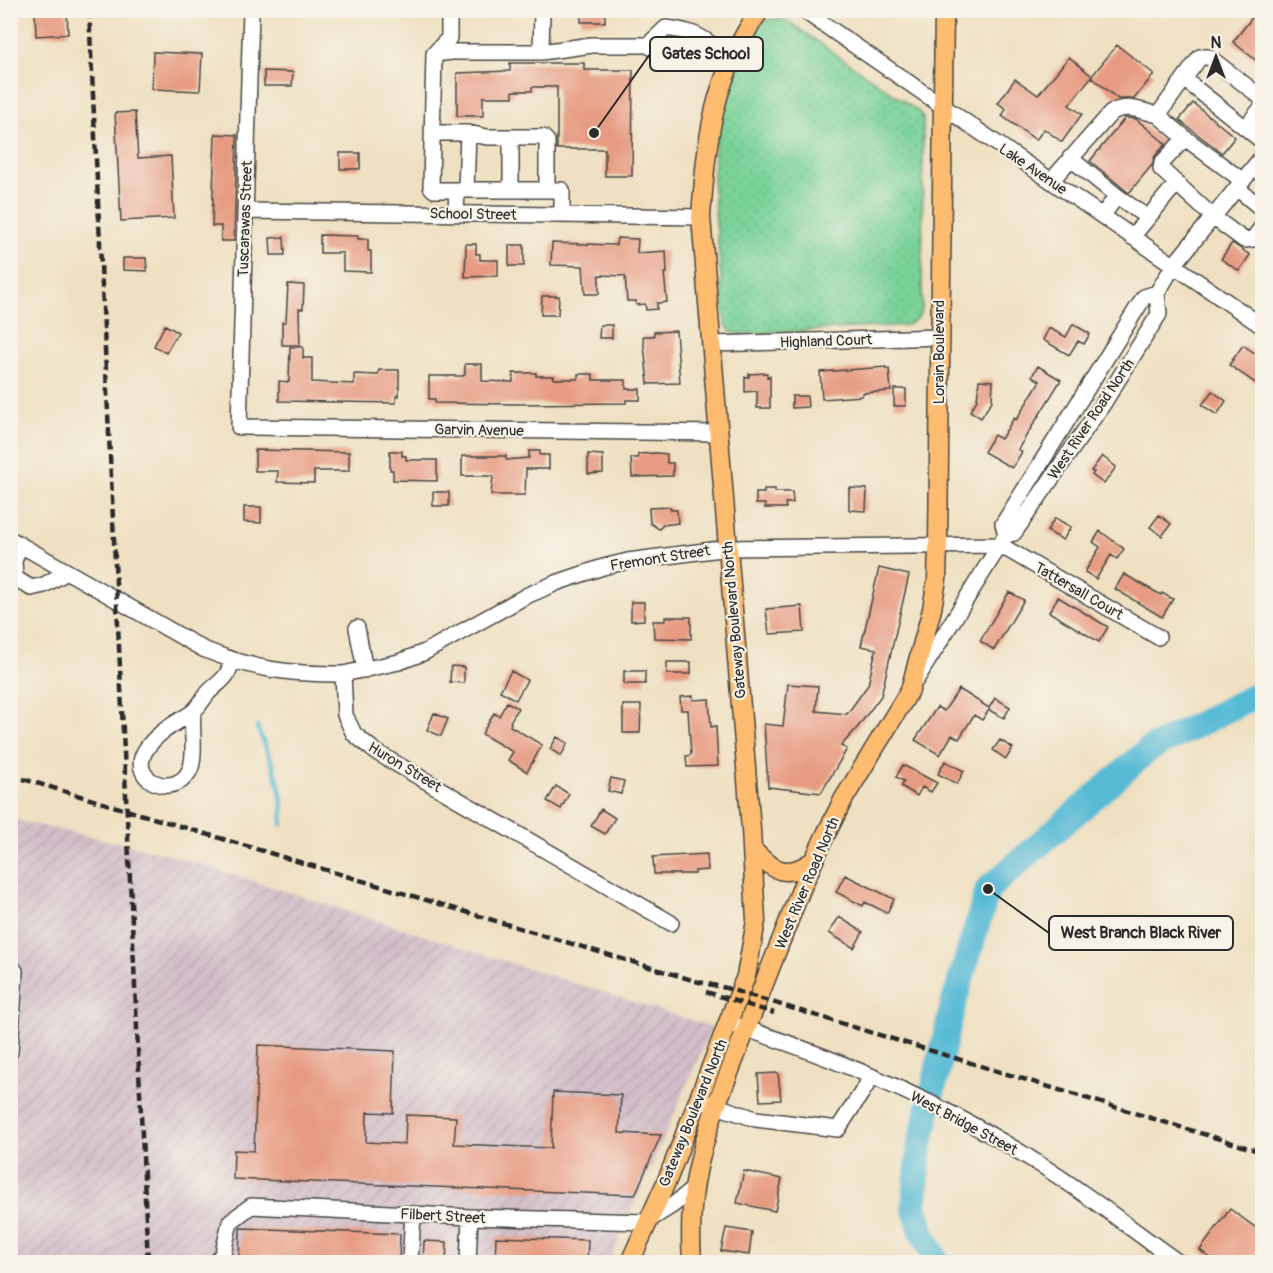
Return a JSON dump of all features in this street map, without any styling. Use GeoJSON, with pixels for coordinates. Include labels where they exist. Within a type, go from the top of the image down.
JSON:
{"type":"FeatureCollection","features":[{"type":"Feature","properties":{"kind":"main road","name":"Gateway Boulevard North"},"geometry":{"type":"LineString","coordinates":[[630,1263],[646,1222],[668,1178],[746,976],[756,921],[713,344],[701,217],[705,157],[722,83],[744,36],[760,10]]}},
{"type":"Feature","properties":{"kind":"main road","name":"Lorain Boulevard"},"geometry":{"type":"LineString","coordinates":[[910,690],[932,609],[937,579],[944,10]]}},
{"type":"Feature","properties":{"kind":"main road","name":"West River Road North"},"geometry":{"type":"LineString","coordinates":[[692,1263],[690,1221],[693,1189],[704,1139],[716,1106],[814,860],[843,801],[910,690]]}},
{"type":"Feature","properties":{"kind":"main road"},"geometry":{"type":"LineString","coordinates":[[752,849],[768,865],[778,870],[799,869],[814,860]]}},
{"type":"Feature","properties":{"kind":"street","name":"Tuscarawas Street"},"geometry":{"type":"LineString","coordinates":[[239,427],[250,10]]}},
{"type":"Feature","properties":{"kind":"street"},"geometry":{"type":"LineString","coordinates":[[449,10],[449,38],[434,54],[431,186],[434,190],[562,190],[562,215]]}},
{"type":"Feature","properties":{"kind":"street"},"geometry":{"type":"LineString","coordinates":[[541,52],[542,10]]}},
{"type":"Feature","properties":{"kind":"street","name":"Lake Avenue"},"geometry":{"type":"LineString","coordinates":[[803,10],[1263,326]]}},
{"type":"Feature","properties":{"kind":"street"},"geometry":{"type":"LineString","coordinates":[[648,45],[666,28],[688,31],[709,44],[716,52],[732,60]]}},
{"type":"Feature","properties":{"kind":"street"},"geometry":{"type":"LineString","coordinates":[[434,54],[541,52],[592,45],[648,45],[669,59],[705,59],[716,52]]}},
{"type":"Feature","properties":{"kind":"street"},"geometry":{"type":"LineString","coordinates":[[1158,115],[1200,57],[1209,57],[1262,98],[1262,107],[1246,127]]}},
{"type":"Feature","properties":{"kind":"street"},"geometry":{"type":"LineString","coordinates":[[1184,79],[1263,141]]}},
{"type":"Feature","properties":{"kind":"street"},"geometry":{"type":"LineString","coordinates":[[1051,181],[1111,113],[1117,109],[1129,108],[1158,115],[1240,185],[1263,209]]}},
{"type":"Feature","properties":{"kind":"street"},"geometry":{"type":"LineString","coordinates":[[432,133],[468,133],[486,137],[543,137],[547,141],[541,190],[535,215]]}},
{"type":"Feature","properties":{"kind":"street"},"geometry":{"type":"LineString","coordinates":[[456,213],[462,190],[468,133]]}},
{"type":"Feature","properties":{"kind":"street"},"geometry":{"type":"LineString","coordinates":[[511,137],[511,190]]}},
{"type":"Feature","properties":{"kind":"street"},"geometry":{"type":"LineString","coordinates":[[1185,138],[1162,163],[1161,169],[1214,217],[1244,240],[1253,239],[1263,227]]}},
{"type":"Feature","properties":{"kind":"street","name":"West River Road North"},"geometry":{"type":"LineString","coordinates":[[910,690],[1003,540],[1014,533],[1140,346],[1159,314],[1157,293],[1174,266],[1263,157]]}},
{"type":"Feature","properties":{"kind":"street"},"geometry":{"type":"LineString","coordinates":[[1070,158],[1148,218]]}},
{"type":"Feature","properties":{"kind":"street"},"geometry":{"type":"LineString","coordinates":[[1132,237],[1176,184]]}},
{"type":"Feature","properties":{"kind":"street"},"geometry":{"type":"LineString","coordinates":[[1102,216],[1117,196]]}},
{"type":"Feature","properties":{"kind":"street","name":"School Street"},"geometry":{"type":"LineString","coordinates":[[245,211],[701,217]]}},
{"type":"Feature","properties":{"kind":"street","name":"West River Road North"},"geometry":{"type":"LineString","coordinates":[[1003,540],[1003,524],[1108,354],[1144,297],[1157,293]]}},
{"type":"Feature","properties":{"kind":"street","name":"Highland Court"},"geometry":{"type":"LineString","coordinates":[[713,344],[940,338]]}},
{"type":"Feature","properties":{"kind":"street","name":"Garvin Avenue"},"geometry":{"type":"LineString","coordinates":[[239,427],[719,433]]}},
{"type":"Feature","properties":{"kind":"street","name":"Fremont Street"},"geometry":{"type":"LineString","coordinates":[[343,674],[399,662],[424,652],[526,596],[581,573],[628,561],[728,548],[938,546],[1003,540]]}},
{"type":"Feature","properties":{"kind":"street","name":"Tattersall Court"},"geometry":{"type":"LineString","coordinates":[[1003,540],[1158,637]]}},
{"type":"Feature","properties":{"kind":"street"},"geometry":{"type":"LineString","coordinates":[[67,572],[44,585],[31,588],[13,577],[15,542],[203,649],[232,661],[258,668],[302,674],[343,674]]}},
{"type":"Feature","properties":{"kind":"street"},"geometry":{"type":"LineString","coordinates":[[357,628],[365,670]]}},
{"type":"Feature","properties":{"kind":"street"},"geometry":{"type":"LineString","coordinates":[[193,713],[191,768],[176,784],[152,783],[145,776],[141,765],[144,753],[155,738],[193,713],[208,693],[227,674],[232,661]]}},
{"type":"Feature","properties":{"kind":"street","name":"Huron Street"},"geometry":{"type":"LineString","coordinates":[[343,674],[345,715],[354,734],[376,752],[671,923]]}},
{"type":"Feature","properties":{"kind":"street"},"geometry":{"type":"LineString","coordinates":[[10,964],[15,971],[10,1052]]}},
{"type":"Feature","properties":{"kind":"street","name":"West Bridge Street"},"geometry":{"type":"LineString","coordinates":[[728,1023],[893,1085],[980,1130],[1038,1162],[1178,1263]]}},
{"type":"Feature","properties":{"kind":"street"},"geometry":{"type":"LineString","coordinates":[[698,1100],[756,1119],[838,1129],[871,1076]]}},
{"type":"Feature","properties":{"kind":"street"},"geometry":{"type":"LineString","coordinates":[[646,1222],[674,1205],[693,1189]]}},
{"type":"Feature","properties":{"kind":"street","name":"Filbert Street"},"geometry":{"type":"LineString","coordinates":[[217,1263],[223,1253],[230,1222],[251,1206],[413,1215],[646,1222]]}},
{"type":"Feature","properties":{"kind":"street"},"geometry":{"type":"LineString","coordinates":[[410,1263],[413,1215]]}},
{"type":"Feature","properties":{"kind":"street"},"geometry":{"type":"LineString","coordinates":[[468,1263],[470,1217]]}},
{"type":"Feature","properties":{"kind":"shaded area"},"geometry":{"type":"Polygon","coordinates":[[[11,819],[168,854],[712,1027],[609,1262],[11,1262],[11,819]]]}},
{"type":"Feature","properties":{"kind":"green space"},"geometry":{"type":"Polygon","coordinates":[[[771,19],[783,19],[789,22],[918,111],[923,117],[922,309],[918,318],[908,325],[739,334],[731,332],[725,323],[713,187],[715,150],[721,114],[732,80],[757,30],[771,19]]]}},
{"type":"Feature","properties":{"kind":"building"},"geometry":{"type":"Polygon","coordinates":[[[35,10],[67,10],[68,34],[36,36],[35,10]]]}},
{"type":"Feature","properties":{"kind":"building"},"geometry":{"type":"Polygon","coordinates":[[[581,10],[605,10],[605,22],[581,22],[581,10]]]}},
{"type":"Feature","properties":{"kind":"building"},"geometry":{"type":"Polygon","coordinates":[[[1258,10],[1263,10],[1263,66],[1233,42],[1258,10]]]}},
{"type":"Feature","properties":{"kind":"building"},"geometry":{"type":"Polygon","coordinates":[[[1117,45],[1154,74],[1134,99],[1118,99],[1091,77],[1069,105],[1082,114],[1062,142],[1044,129],[1036,140],[1002,116],[1006,109],[998,103],[1015,79],[1038,95],[1069,57],[1092,76],[1117,45]]]}},
{"type":"Feature","properties":{"kind":"building"},"geometry":{"type":"Polygon","coordinates":[[[153,52],[202,54],[200,91],[152,89],[153,52]]]}},
{"type":"Feature","properties":{"kind":"building"},"geometry":{"type":"Polygon","coordinates":[[[510,63],[584,63],[584,70],[633,70],[632,176],[605,176],[605,149],[557,149],[557,87],[532,87],[532,91],[513,91],[513,97],[483,97],[483,116],[457,116],[457,73],[510,71],[510,63]]]}},
{"type":"Feature","properties":{"kind":"building"},"geometry":{"type":"Polygon","coordinates":[[[264,71],[293,72],[292,86],[264,86],[264,71]]]}},
{"type":"Feature","properties":{"kind":"building"},"geometry":{"type":"Polygon","coordinates":[[[1193,103],[1235,137],[1222,153],[1179,120],[1193,103]]]}},
{"type":"Feature","properties":{"kind":"building"},"geometry":{"type":"Polygon","coordinates":[[[135,112],[138,158],[171,156],[174,218],[121,221],[115,113],[135,112]]]}},
{"type":"Feature","properties":{"kind":"building"},"geometry":{"type":"Polygon","coordinates":[[[1125,118],[1136,119],[1166,144],[1129,193],[1090,161],[1125,118]]]}},
{"type":"Feature","properties":{"kind":"building"},"geometry":{"type":"Polygon","coordinates":[[[215,134],[237,135],[234,241],[221,241],[221,226],[212,226],[215,134]]]}},
{"type":"Feature","properties":{"kind":"building"},"geometry":{"type":"Polygon","coordinates":[[[340,153],[360,153],[360,169],[340,169],[340,153]]]}},
{"type":"Feature","properties":{"kind":"building"},"geometry":{"type":"Polygon","coordinates":[[[320,235],[358,236],[358,239],[368,239],[368,251],[371,251],[371,272],[343,271],[343,253],[320,253],[320,235]]]}},
{"type":"Feature","properties":{"kind":"building"},"geometry":{"type":"Polygon","coordinates":[[[284,237],[285,255],[271,255],[270,238],[284,237]]]}},
{"type":"Feature","properties":{"kind":"building"},"geometry":{"type":"Polygon","coordinates":[[[617,238],[638,239],[637,253],[666,251],[667,273],[664,273],[667,302],[657,303],[657,309],[646,310],[645,304],[636,305],[636,301],[627,301],[625,276],[599,275],[599,294],[585,294],[583,266],[551,265],[552,243],[616,245],[617,238]]]}},
{"type":"Feature","properties":{"kind":"building"},"geometry":{"type":"Polygon","coordinates":[[[1232,243],[1250,255],[1239,271],[1221,259],[1232,243]]]}},
{"type":"Feature","properties":{"kind":"building"},"geometry":{"type":"Polygon","coordinates":[[[466,244],[476,244],[476,254],[480,254],[480,260],[498,260],[498,276],[465,277],[466,244]]]}},
{"type":"Feature","properties":{"kind":"building"},"geometry":{"type":"Polygon","coordinates":[[[509,245],[524,245],[524,266],[509,266],[509,245]]]}},
{"type":"Feature","properties":{"kind":"building"},"geometry":{"type":"Polygon","coordinates":[[[123,258],[146,258],[147,271],[123,270],[123,258]]]}},
{"type":"Feature","properties":{"kind":"building"},"geometry":{"type":"Polygon","coordinates":[[[288,284],[304,285],[303,309],[299,309],[300,345],[282,345],[282,322],[286,322],[288,284]]]}},
{"type":"Feature","properties":{"kind":"building"},"geometry":{"type":"Polygon","coordinates":[[[542,296],[559,296],[558,315],[541,315],[542,296]]]}},
{"type":"Feature","properties":{"kind":"building"},"geometry":{"type":"Polygon","coordinates":[[[1073,324],[1090,334],[1084,344],[1078,341],[1069,355],[1043,340],[1049,328],[1066,337],[1073,324]]]}},
{"type":"Feature","properties":{"kind":"building"},"geometry":{"type":"Polygon","coordinates":[[[165,325],[178,332],[166,353],[154,346],[165,325]]]}},
{"type":"Feature","properties":{"kind":"building"},"geometry":{"type":"Polygon","coordinates":[[[600,325],[612,325],[612,338],[599,338],[600,325]]]}},
{"type":"Feature","properties":{"kind":"building"},"geometry":{"type":"Polygon","coordinates":[[[676,331],[680,383],[648,384],[643,336],[654,336],[654,332],[676,331]]]}},
{"type":"Feature","properties":{"kind":"building"},"geometry":{"type":"Polygon","coordinates":[[[1243,345],[1263,359],[1263,388],[1229,365],[1243,345]]]}},
{"type":"Feature","properties":{"kind":"building"},"geometry":{"type":"Polygon","coordinates":[[[290,347],[303,347],[303,358],[312,358],[312,382],[354,384],[354,374],[378,375],[379,370],[399,370],[399,396],[396,396],[396,403],[279,401],[279,381],[289,382],[290,347]]]}},
{"type":"Feature","properties":{"kind":"building"},"geometry":{"type":"Polygon","coordinates":[[[465,364],[482,364],[482,381],[513,382],[513,373],[536,373],[536,376],[554,376],[554,379],[578,379],[578,374],[593,374],[593,380],[626,380],[626,389],[640,389],[640,400],[626,400],[626,403],[516,404],[435,403],[435,399],[429,399],[429,376],[463,376],[465,364]]]}},
{"type":"Feature","properties":{"kind":"building"},"geometry":{"type":"Polygon","coordinates":[[[1038,366],[1061,380],[1018,449],[1022,452],[1012,468],[984,452],[994,435],[1001,439],[1014,418],[1016,420],[1040,381],[1032,376],[1038,366]]]}},
{"type":"Feature","properties":{"kind":"building"},"geometry":{"type":"Polygon","coordinates":[[[886,367],[889,369],[891,391],[822,399],[820,372],[886,367]]]}},
{"type":"Feature","properties":{"kind":"building"},"geometry":{"type":"Polygon","coordinates":[[[767,373],[767,377],[770,376],[770,408],[757,408],[757,391],[745,392],[745,377],[749,377],[749,374],[767,373]]]}},
{"type":"Feature","properties":{"kind":"building"},"geometry":{"type":"Polygon","coordinates":[[[979,380],[993,381],[992,401],[981,418],[970,411],[977,400],[979,380]]]}},
{"type":"Feature","properties":{"kind":"building"},"geometry":{"type":"Polygon","coordinates":[[[894,389],[906,389],[906,406],[894,406],[894,389]]]}},
{"type":"Feature","properties":{"kind":"building"},"geometry":{"type":"Polygon","coordinates":[[[1212,391],[1226,401],[1217,415],[1202,405],[1212,391]]]}},
{"type":"Feature","properties":{"kind":"building"},"geometry":{"type":"Polygon","coordinates":[[[792,396],[807,396],[808,407],[792,408],[792,396]]]}},
{"type":"Feature","properties":{"kind":"building"},"geometry":{"type":"Polygon","coordinates":[[[255,450],[349,452],[349,471],[314,471],[314,483],[277,482],[278,471],[255,471],[255,450]]]}},
{"type":"Feature","properties":{"kind":"building"},"geometry":{"type":"Polygon","coordinates":[[[390,451],[402,451],[402,456],[406,456],[406,460],[437,460],[437,481],[393,480],[393,470],[390,470],[390,451]]]}},
{"type":"Feature","properties":{"kind":"building"},"geometry":{"type":"Polygon","coordinates":[[[529,451],[540,451],[540,455],[549,455],[549,469],[526,469],[525,495],[491,495],[493,476],[462,476],[462,456],[506,456],[506,460],[529,458],[529,451]]]}},
{"type":"Feature","properties":{"kind":"building"},"geometry":{"type":"Polygon","coordinates":[[[588,454],[603,455],[603,473],[588,474],[588,454]]]}},
{"type":"Feature","properties":{"kind":"building"},"geometry":{"type":"Polygon","coordinates":[[[638,454],[667,454],[667,463],[673,463],[673,476],[632,477],[631,458],[638,458],[638,454]]]}},
{"type":"Feature","properties":{"kind":"building"},"geometry":{"type":"Polygon","coordinates":[[[1102,456],[1116,467],[1104,484],[1092,475],[1094,472],[1091,471],[1102,456]]]}},
{"type":"Feature","properties":{"kind":"building"},"geometry":{"type":"Polygon","coordinates":[[[849,488],[867,489],[866,511],[849,510],[849,488]]]}},
{"type":"Feature","properties":{"kind":"building"},"geometry":{"type":"Polygon","coordinates":[[[764,489],[775,489],[775,492],[792,492],[793,503],[785,503],[786,508],[765,508],[765,504],[756,504],[756,493],[764,493],[764,489]]]}},
{"type":"Feature","properties":{"kind":"building"},"geometry":{"type":"Polygon","coordinates":[[[433,492],[449,492],[449,506],[433,506],[433,492]]]}},
{"type":"Feature","properties":{"kind":"building"},"geometry":{"type":"Polygon","coordinates":[[[244,507],[261,507],[261,523],[244,522],[244,507]]]}},
{"type":"Feature","properties":{"kind":"building"},"geometry":{"type":"Polygon","coordinates":[[[670,507],[671,510],[677,510],[678,523],[663,525],[659,529],[650,523],[649,508],[670,507]]]}},
{"type":"Feature","properties":{"kind":"building"},"geometry":{"type":"Polygon","coordinates":[[[1159,515],[1171,524],[1162,536],[1150,527],[1159,515]]]}},
{"type":"Feature","properties":{"kind":"building"},"geometry":{"type":"Polygon","coordinates":[[[1055,518],[1071,527],[1063,540],[1047,531],[1055,518]]]}},
{"type":"Feature","properties":{"kind":"building"},"geometry":{"type":"Polygon","coordinates":[[[1100,531],[1124,549],[1117,559],[1111,555],[1096,579],[1085,572],[1100,547],[1093,542],[1100,531]]]}},
{"type":"Feature","properties":{"kind":"building"},"geometry":{"type":"Polygon","coordinates":[[[879,568],[909,575],[881,696],[841,746],[847,749],[821,793],[768,787],[764,724],[783,726],[788,684],[818,686],[816,711],[847,714],[868,685],[876,649],[861,646],[879,568]]]}},
{"type":"Feature","properties":{"kind":"building"},"geometry":{"type":"Polygon","coordinates":[[[1124,574],[1161,595],[1162,593],[1173,599],[1162,617],[1115,589],[1124,574]]]}},
{"type":"Feature","properties":{"kind":"building"},"geometry":{"type":"Polygon","coordinates":[[[1009,592],[1024,600],[994,650],[980,641],[1009,592]]]}},
{"type":"Feature","properties":{"kind":"building"},"geometry":{"type":"Polygon","coordinates":[[[1058,597],[1108,627],[1099,642],[1049,612],[1058,597]]]}},
{"type":"Feature","properties":{"kind":"building"},"geometry":{"type":"Polygon","coordinates":[[[631,602],[644,602],[644,620],[631,621],[631,602]]]}},
{"type":"Feature","properties":{"kind":"building"},"geometry":{"type":"Polygon","coordinates":[[[802,606],[804,632],[769,634],[766,609],[802,606]]]}},
{"type":"Feature","properties":{"kind":"building"},"geometry":{"type":"Polygon","coordinates":[[[665,617],[691,617],[691,639],[654,638],[653,621],[665,621],[665,617]]]}},
{"type":"Feature","properties":{"kind":"building"},"geometry":{"type":"Polygon","coordinates":[[[667,662],[691,662],[691,674],[667,674],[667,662]]]}},
{"type":"Feature","properties":{"kind":"building"},"geometry":{"type":"Polygon","coordinates":[[[451,666],[464,667],[464,683],[450,682],[451,666]]]}},
{"type":"Feature","properties":{"kind":"building"},"geometry":{"type":"Polygon","coordinates":[[[511,671],[527,680],[516,700],[500,691],[511,671]]]}},
{"type":"Feature","properties":{"kind":"building"},"geometry":{"type":"Polygon","coordinates":[[[624,671],[645,671],[645,684],[624,684],[624,671]]]}},
{"type":"Feature","properties":{"kind":"building"},"geometry":{"type":"Polygon","coordinates":[[[959,689],[989,708],[995,698],[1010,707],[1004,718],[989,710],[982,720],[974,715],[959,739],[952,735],[940,755],[915,740],[937,707],[944,711],[959,689]]]}},
{"type":"Feature","properties":{"kind":"building"},"geometry":{"type":"Polygon","coordinates":[[[693,696],[693,700],[709,699],[711,727],[716,726],[718,766],[687,767],[686,756],[691,755],[688,710],[681,710],[680,697],[693,696]]]}},
{"type":"Feature","properties":{"kind":"building"},"geometry":{"type":"Polygon","coordinates":[[[507,702],[518,708],[510,726],[542,745],[527,772],[508,760],[513,752],[482,734],[494,713],[499,716],[507,702]]]}},
{"type":"Feature","properties":{"kind":"building"},"geometry":{"type":"Polygon","coordinates":[[[623,705],[641,705],[640,733],[623,733],[623,705]]]}},
{"type":"Feature","properties":{"kind":"building"},"geometry":{"type":"Polygon","coordinates":[[[434,713],[448,719],[441,736],[427,730],[434,713]]]}},
{"type":"Feature","properties":{"kind":"building"},"geometry":{"type":"Polygon","coordinates":[[[557,737],[568,743],[561,756],[550,749],[557,737]]]}},
{"type":"Feature","properties":{"kind":"building"},"geometry":{"type":"Polygon","coordinates":[[[1000,740],[1013,748],[1006,759],[993,750],[1000,740]]]}},
{"type":"Feature","properties":{"kind":"building"},"geometry":{"type":"Polygon","coordinates":[[[945,761],[964,771],[957,784],[938,774],[945,761]]]}},
{"type":"Feature","properties":{"kind":"building"},"geometry":{"type":"Polygon","coordinates":[[[903,765],[937,783],[931,792],[922,787],[917,796],[901,786],[904,781],[896,777],[903,765]]]}},
{"type":"Feature","properties":{"kind":"building"},"geometry":{"type":"Polygon","coordinates":[[[611,778],[624,781],[621,794],[608,791],[611,778]]]}},
{"type":"Feature","properties":{"kind":"building"},"geometry":{"type":"Polygon","coordinates":[[[556,786],[569,794],[561,809],[547,801],[556,786]]]}},
{"type":"Feature","properties":{"kind":"building"},"geometry":{"type":"Polygon","coordinates":[[[601,809],[615,818],[605,834],[591,826],[601,809]]]}},
{"type":"Feature","properties":{"kind":"building"},"geometry":{"type":"Polygon","coordinates":[[[707,854],[708,870],[695,871],[695,874],[654,874],[653,857],[707,854]]]}},
{"type":"Feature","properties":{"kind":"building"},"geometry":{"type":"Polygon","coordinates":[[[845,875],[894,899],[887,913],[865,902],[863,906],[836,892],[845,875]]]}},
{"type":"Feature","properties":{"kind":"building"},"geometry":{"type":"Polygon","coordinates":[[[839,917],[863,932],[854,948],[829,933],[839,917]]]}},
{"type":"Feature","properties":{"kind":"building"},"geometry":{"type":"Polygon","coordinates":[[[258,1045],[395,1051],[393,1113],[367,1112],[366,1142],[405,1144],[406,1115],[456,1117],[454,1144],[551,1148],[553,1092],[621,1095],[619,1133],[661,1135],[635,1195],[233,1179],[234,1150],[254,1151],[258,1045]]]}},
{"type":"Feature","properties":{"kind":"building"},"geometry":{"type":"Polygon","coordinates":[[[778,1073],[781,1100],[760,1101],[758,1074],[778,1073]]]}},
{"type":"Feature","properties":{"kind":"building"},"geometry":{"type":"Polygon","coordinates":[[[744,1171],[782,1179],[775,1211],[737,1203],[744,1171]]]}},
{"type":"Feature","properties":{"kind":"building"},"geometry":{"type":"Polygon","coordinates":[[[1230,1209],[1263,1233],[1263,1263],[1216,1263],[1200,1250],[1230,1209]]]}},
{"type":"Feature","properties":{"kind":"building"},"geometry":{"type":"Polygon","coordinates":[[[240,1228],[400,1234],[399,1263],[239,1263],[240,1228]]]}},
{"type":"Feature","properties":{"kind":"building"},"geometry":{"type":"Polygon","coordinates":[[[726,1228],[752,1232],[749,1255],[721,1251],[726,1228]]]}},
{"type":"Feature","properties":{"kind":"building"},"geometry":{"type":"Polygon","coordinates":[[[496,1237],[588,1240],[587,1263],[495,1263],[496,1237]]]}},
{"type":"Feature","properties":{"kind":"building"},"geometry":{"type":"Polygon","coordinates":[[[424,1241],[447,1242],[446,1263],[423,1263],[424,1241]]]}},
{"type":"Feature","properties":{"kind":"waterway"},"geometry":{"type":"LineString","coordinates":[[937,1262],[923,1234],[914,1207],[920,1145],[953,1005],[988,889],[1148,750],[1262,692]]}},
{"type":"Feature","properties":{"kind":"waterway"},"geometry":{"type":"LineString","coordinates":[[257,727],[272,762],[279,787],[283,811],[282,824]]}},
{"type":"Feature","properties":{"kind":"railway"},"geometry":{"type":"LineString","coordinates":[[89,10],[148,1262]]}},
{"type":"Feature","properties":{"kind":"railway"},"geometry":{"type":"LineString","coordinates":[[10,775],[699,982],[726,988],[1262,1152]]}},
{"type":"Feature","properties":{"kind":"railway"},"geometry":{"type":"LineString","coordinates":[[10,802],[18,803]]}},
{"type":"Feature","properties":{"kind":"railway"},"geometry":{"type":"LineString","coordinates":[[706,992],[774,1013]]}},
{"type":"Feature","properties":{"kind":"place","name":"Gates School"},"geometry":{"type":"Point","coordinates":[594,133]}},
{"type":"Feature","properties":{"kind":"place","name":"West Branch Black River"},"geometry":{"type":"Point","coordinates":[988,889]}}]}
